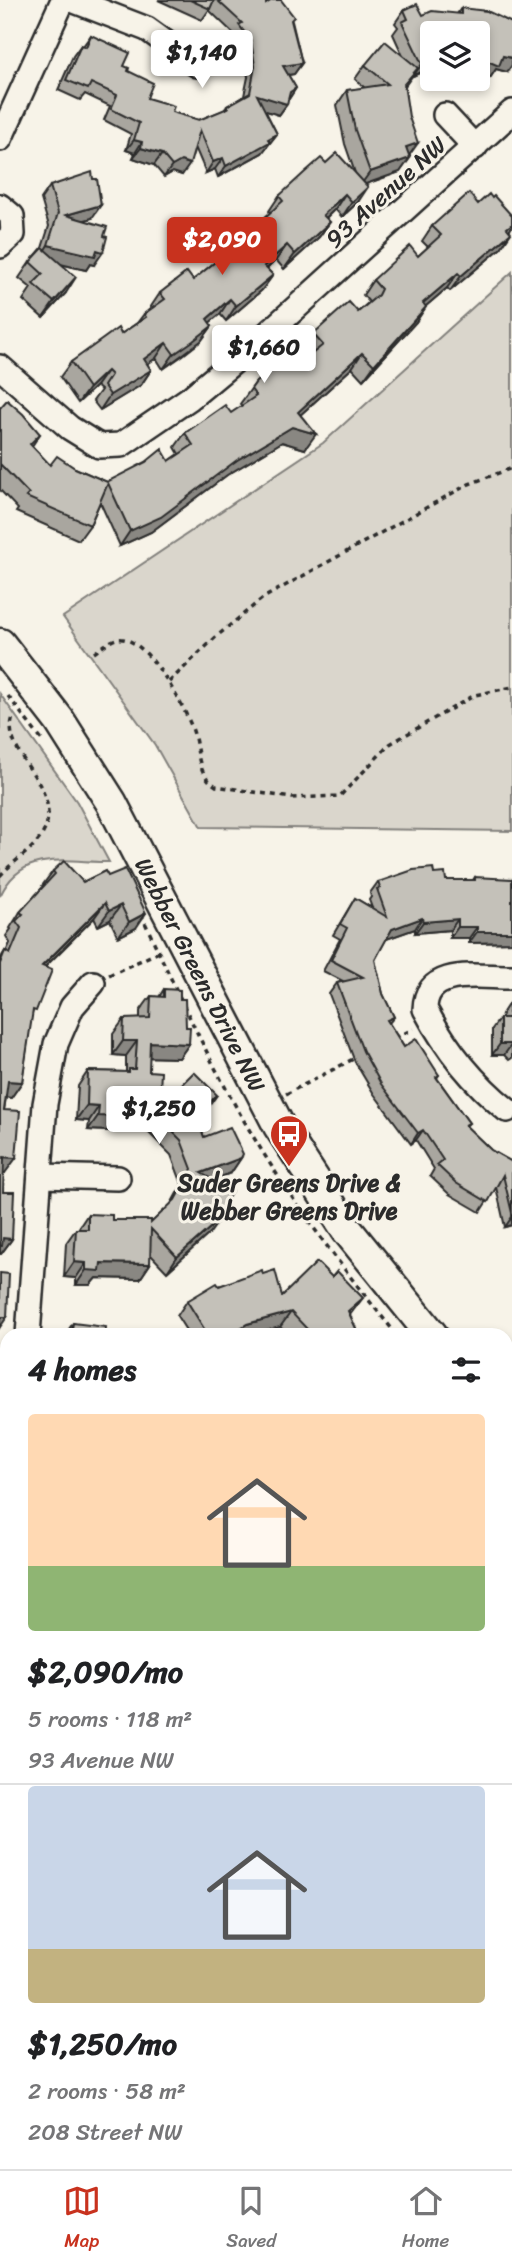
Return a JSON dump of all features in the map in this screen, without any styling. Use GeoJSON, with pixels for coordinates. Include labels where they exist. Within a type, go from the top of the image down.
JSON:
{"type":"FeatureCollection","features":[{"type":"Feature","properties":{"kind":"main road","name":"Webber Greens Drive NW"},"geometry":{"type":"LineString","coordinates":[[0,644],[59,720],[95,775],[279,1126],[359,1246],[426,1328]]}},
{"type":"Feature","properties":{"kind":"street"},"geometry":{"type":"LineString","coordinates":[[0,139],[63,0]]}},
{"type":"Feature","properties":{"kind":"street"},"geometry":{"type":"LineString","coordinates":[[72,0],[147,29],[197,65]]}},
{"type":"Feature","properties":{"kind":"street","name":"93 Avenue NW"},"geometry":{"type":"LineString","coordinates":[[0,367],[71,428],[99,446],[121,444],[190,398],[267,334],[512,112]]}},
{"type":"Feature","properties":{"kind":"street","name":"93 Avenue NW"},"geometry":{"type":"LineString","coordinates":[[445,115],[475,148]]}},
{"type":"Feature","properties":{"kind":"street"},"geometry":{"type":"LineString","coordinates":[[0,206],[12,216],[13,234],[0,246]]}},
{"type":"Feature","properties":{"kind":"street"},"geometry":{"type":"LineString","coordinates":[[507,1110],[481,1089],[456,1061],[425,1009],[429,989],[445,978],[512,977]]}},
{"type":"Feature","properties":{"kind":"street"},"geometry":{"type":"LineString","coordinates":[[29,1328],[45,1104],[56,1044],[72,1007],[93,982]]}},
{"type":"Feature","properties":{"kind":"street"},"geometry":{"type":"LineString","coordinates":[[40,1176],[118,1178]]}},
{"type":"Feature","properties":{"kind":"path"},"geometry":{"type":"LineString","coordinates":[[169,682],[217,636],[263,598],[469,484],[512,468]]}},
{"type":"Feature","properties":{"kind":"path"},"geometry":{"type":"LineString","coordinates":[[94,653],[118,639],[128,640],[142,649],[169,682],[193,730],[199,763],[208,781],[216,786],[292,798],[340,796],[390,744],[475,695],[512,687]]}},
{"type":"Feature","properties":{"kind":"path"},"geometry":{"type":"LineString","coordinates":[[5,727],[13,717]]}},
{"type":"Feature","properties":{"kind":"path"},"geometry":{"type":"LineString","coordinates":[[0,876],[8,866],[34,846],[45,829],[47,816],[40,791],[8,747]]}},
{"type":"Feature","properties":{"kind":"path"},"geometry":{"type":"LineString","coordinates":[[0,868],[8,866]]}},
{"type":"Feature","properties":{"kind":"path"},"geometry":{"type":"LineString","coordinates":[[93,982],[183,940]]}},
{"type":"Feature","properties":{"kind":"path"},"geometry":{"type":"LineString","coordinates":[[384,1043],[431,1020]]}},
{"type":"Feature","properties":{"kind":"path"},"geometry":{"type":"LineString","coordinates":[[276,1099],[361,1055]]}},
{"type":"Feature","properties":{"kind":"shaded area"},"geometry":{"type":"Polygon","coordinates":[[[512,272],[512,831],[201,827],[155,745],[63,617],[323,443],[512,272]]]}},
{"type":"Feature","properties":{"kind":"shaded area"},"geometry":{"type":"Polygon","coordinates":[[[0,694],[77,802],[109,862],[61,860],[32,865],[9,881],[0,896],[0,694]]]}},
{"type":"Feature","properties":{"kind":"building"},"geometry":{"type":"Polygon","coordinates":[[[190,0],[214,0],[210,9],[190,0]]]}},
{"type":"Feature","properties":{"kind":"building"},"geometry":{"type":"Polygon","coordinates":[[[217,0],[266,0],[266,4],[272,0],[281,0],[294,17],[291,20],[302,63],[283,66],[296,88],[290,92],[287,104],[257,95],[277,134],[268,139],[270,142],[226,166],[223,158],[213,162],[200,130],[190,164],[181,161],[172,166],[162,154],[141,148],[142,142],[134,140],[139,123],[111,109],[117,95],[91,83],[88,89],[66,80],[81,45],[86,47],[91,35],[130,53],[124,66],[129,68],[128,71],[153,83],[147,98],[174,106],[172,112],[199,120],[228,108],[227,106],[250,93],[255,66],[251,41],[239,25],[242,23],[217,0]]]}},
{"type":"Feature","properties":{"kind":"building"},"geometry":{"type":"Polygon","coordinates":[[[417,4],[423,15],[432,11],[461,14],[461,8],[487,11],[512,23],[512,58],[503,56],[499,66],[490,62],[490,21],[420,21],[420,60],[402,22],[408,19],[404,10],[417,4]]]}},
{"type":"Feature","properties":{"kind":"building"},"geometry":{"type":"Polygon","coordinates":[[[385,41],[418,68],[404,84],[409,117],[418,143],[406,147],[410,158],[370,172],[355,130],[347,90],[388,84],[365,65],[385,41]]]}},
{"type":"Feature","properties":{"kind":"building"},"geometry":{"type":"Polygon","coordinates":[[[337,153],[368,187],[352,202],[345,194],[323,215],[330,222],[295,254],[287,245],[264,266],[273,275],[236,306],[230,299],[207,319],[212,326],[193,341],[174,354],[166,343],[144,359],[151,370],[110,395],[104,386],[111,375],[107,371],[89,388],[71,362],[118,328],[121,334],[146,317],[144,314],[165,299],[160,293],[187,272],[193,280],[232,248],[228,242],[238,233],[242,238],[283,201],[279,196],[321,158],[326,163],[337,153]]]}},
{"type":"Feature","properties":{"kind":"building"},"geometry":{"type":"Polygon","coordinates":[[[92,172],[93,179],[97,179],[101,205],[66,215],[107,227],[103,252],[97,250],[95,256],[48,245],[58,213],[50,186],[92,172]]]}},
{"type":"Feature","properties":{"kind":"building"},"geometry":{"type":"Polygon","coordinates":[[[469,193],[478,204],[489,194],[492,198],[494,196],[512,216],[512,224],[507,228],[511,233],[461,276],[458,273],[423,303],[426,307],[374,365],[362,353],[298,412],[316,434],[292,427],[237,460],[161,517],[130,531],[108,483],[90,525],[26,497],[29,494],[0,464],[0,408],[7,400],[40,434],[30,444],[50,465],[57,456],[75,468],[107,482],[146,462],[162,449],[169,461],[193,445],[185,433],[225,405],[231,413],[256,396],[251,389],[256,382],[289,354],[298,365],[323,345],[313,334],[349,302],[358,312],[378,295],[381,289],[373,280],[410,246],[418,256],[441,235],[432,226],[469,193]]]}},
{"type":"Feature","properties":{"kind":"building"},"geometry":{"type":"Polygon","coordinates":[[[43,248],[76,277],[54,302],[33,284],[43,274],[30,262],[43,248]]]}},
{"type":"Feature","properties":{"kind":"building"},"geometry":{"type":"Polygon","coordinates":[[[64,861],[83,882],[105,871],[108,876],[125,869],[146,913],[129,922],[121,905],[109,911],[105,903],[42,966],[52,970],[36,1011],[33,1010],[22,1082],[8,1081],[4,1110],[20,1111],[16,1158],[4,1157],[3,1192],[14,1192],[12,1239],[3,1238],[0,1246],[0,964],[5,951],[10,954],[21,928],[16,921],[23,914],[20,912],[64,861]]]}},
{"type":"Feature","properties":{"kind":"building"},"geometry":{"type":"Polygon","coordinates":[[[433,868],[434,874],[445,873],[446,880],[475,880],[475,877],[512,879],[512,932],[477,932],[477,927],[458,927],[458,919],[423,922],[422,918],[392,929],[375,960],[383,994],[394,1017],[387,1020],[404,1047],[416,1039],[439,1075],[436,1077],[469,1123],[465,1125],[491,1150],[512,1162],[512,1213],[503,1175],[488,1202],[456,1183],[437,1165],[443,1160],[423,1130],[418,1133],[381,1084],[363,1051],[337,983],[363,977],[331,960],[347,928],[340,924],[355,898],[387,917],[377,889],[380,888],[378,882],[413,870],[433,868]]]}},
{"type":"Feature","properties":{"kind":"building"},"geometry":{"type":"Polygon","coordinates":[[[164,989],[180,990],[180,999],[185,999],[186,1027],[190,1027],[189,1044],[150,1042],[149,1071],[161,1072],[159,1107],[194,1072],[217,1095],[196,1116],[204,1137],[230,1127],[243,1154],[241,1158],[201,1173],[232,1191],[220,1219],[177,1257],[151,1229],[150,1264],[101,1263],[100,1271],[86,1270],[86,1263],[74,1262],[76,1229],[88,1229],[88,1214],[112,1215],[112,1220],[151,1220],[151,1223],[175,1200],[192,1169],[181,1140],[157,1116],[98,1116],[99,1106],[87,1105],[88,1071],[129,1072],[129,1069],[135,1069],[137,1041],[123,1041],[124,1019],[150,1018],[151,996],[164,997],[164,989]]]}},
{"type":"Feature","properties":{"kind":"building"},"geometry":{"type":"Polygon","coordinates":[[[509,1003],[512,1003],[512,1044],[500,1044],[500,1018],[509,1018],[509,1003]]]}},
{"type":"Feature","properties":{"kind":"building"},"geometry":{"type":"Polygon","coordinates":[[[317,1262],[332,1277],[337,1271],[363,1298],[348,1311],[356,1328],[306,1328],[291,1312],[240,1328],[204,1328],[187,1301],[217,1283],[219,1286],[262,1270],[263,1274],[275,1270],[282,1296],[317,1262]]]}},
{"type":"Feature","properties":{"kind":"building"},"geometry":{"type":"Polygon","coordinates":[[[0,1273],[9,1274],[7,1317],[0,1317],[0,1273]]]}},
{"type":"Feature","properties":{"kind":"building"},"geometry":{"type":"Polygon","coordinates":[[[73,1323],[106,1327],[106,1328],[72,1328],[73,1323]]]}},
{"type":"Feature","properties":{"kind":"place","name":"Suder Greens Drive & Webber Greens Drive"},"geometry":{"type":"Point","coordinates":[289,1168]}}]}
